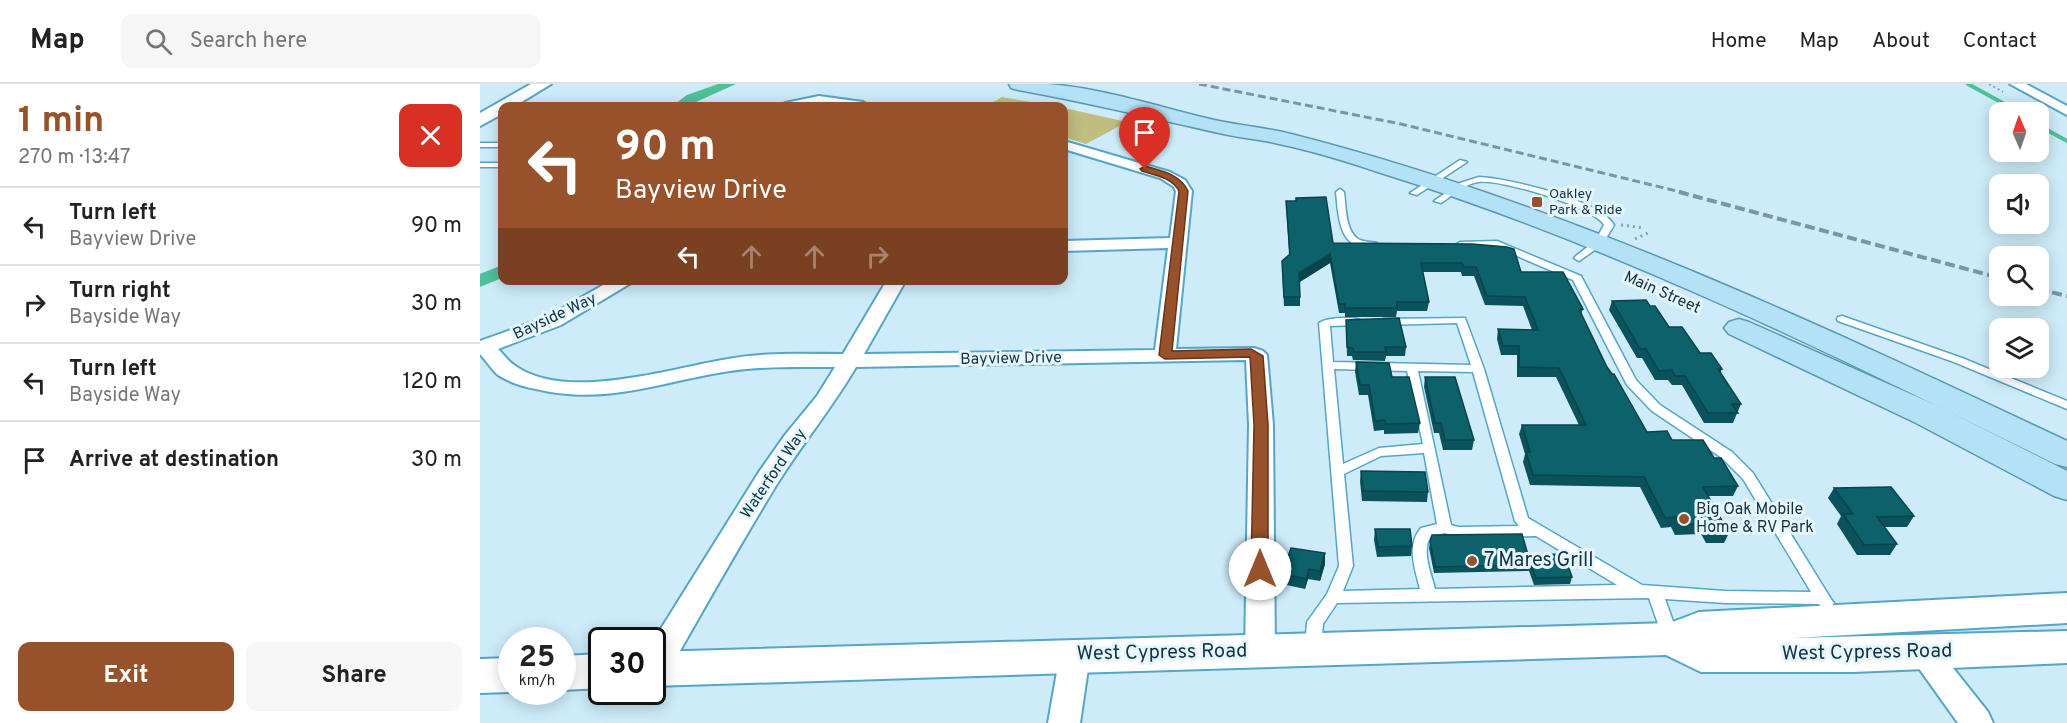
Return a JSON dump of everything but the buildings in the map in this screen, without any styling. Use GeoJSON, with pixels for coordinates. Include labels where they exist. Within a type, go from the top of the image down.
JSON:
{"type":"FeatureCollection","features":[{"type":"Feature","properties":{"kind":"main road","name":"Main Street"},"geometry":{"type":"LineString","coordinates":[[1018,84],[1146,109],[1243,132],[1268,146],[1435,192],[1596,242],[1686,279],[1895,373],[2067,455]]}},
{"type":"Feature","properties":{"kind":"main road","name":"Main Street"},"geometry":{"type":"LineString","coordinates":[[1596,242],[1671,297],[1928,415],[2067,487]]}},
{"type":"Feature","properties":{"kind":"street"},"geometry":{"type":"LineString","coordinates":[[510,102],[543,84]]}},
{"type":"Feature","properties":{"kind":"street"},"geometry":{"type":"LineString","coordinates":[[2016,84],[2067,111]]}},
{"type":"Feature","properties":{"kind":"street"},"geometry":{"type":"LineString","coordinates":[[809,102],[819,100],[834,102]]}},
{"type":"Feature","properties":{"kind":"street"},"geometry":{"type":"LineString","coordinates":[[1068,146],[1165,175],[1179,183],[1184,191],[1165,355]]}},
{"type":"Feature","properties":{"kind":"street"},"geometry":{"type":"LineString","coordinates":[[1068,246],[1177,243]]}},
{"type":"Feature","properties":{"kind":"street","name":"Bayside Way"},"geometry":{"type":"LineString","coordinates":[[482,348],[554,321],[618,285]]}},
{"type":"Feature","properties":{"kind":"street","name":"Waterford Way"},"geometry":{"type":"LineString","coordinates":[[666,647],[768,478],[826,400],[894,285]]}},
{"type":"Feature","properties":{"kind":"street","name":"Bayview Drive"},"geometry":{"type":"LineString","coordinates":[[482,348],[506,370],[529,381],[561,388],[603,388],[642,384],[729,365],[780,360],[921,361],[1251,353],[1256,356],[1261,425],[1260,652]]}},
{"type":"Feature","properties":{"kind":"street","name":"West Cypress Road"},"geometry":{"type":"LineString","coordinates":[[666,669],[1671,639],[1699,628],[1831,610],[2067,608]]}},
{"type":"Feature","properties":{"kind":"street","name":"West Cypress Road"},"geometry":{"type":"LineString","coordinates":[[1671,639],[1701,655],[1923,653],[2067,646]]}},
{"type":"Feature","properties":{"kind":"street"},"geometry":{"type":"LineString","coordinates":[[1923,653],[1977,723]]}},
{"type":"Feature","properties":{"kind":"street"},"geometry":{"type":"LineString","coordinates":[[1064,723],[1076,655]]}},
{"type":"Feature","properties":{"kind":"street"},"geometry":{"type":"LineString","coordinates":[[480,676],[498,675]]}},
{"type":"Feature","properties":{"kind":"lane"},"geometry":{"type":"LineString","coordinates":[[480,145],[498,145]]}},
{"type":"Feature","properties":{"kind":"lane"},"geometry":{"type":"LineString","coordinates":[[1435,192],[1463,162]]}},
{"type":"Feature","properties":{"kind":"lane"},"geometry":{"type":"LineString","coordinates":[[480,165],[498,165]]}},
{"type":"Feature","properties":{"kind":"lane"},"geometry":{"type":"LineString","coordinates":[[1435,192],[1478,179],[1513,184],[1593,211],[1607,220],[1596,242]]}},
{"type":"Feature","properties":{"kind":"lane"},"geometry":{"type":"LineString","coordinates":[[1340,192],[1346,234],[1353,242],[1367,246],[1390,245]]}},
{"type":"Feature","properties":{"kind":"lane"},"geometry":{"type":"LineString","coordinates":[[1449,245],[1497,244],[1577,278],[1631,382],[1656,408],[1727,455],[1748,476],[1831,610]]}},
{"type":"Feature","properties":{"kind":"lane"},"geometry":{"type":"LineString","coordinates":[[1842,319],[1958,360],[2067,405]]}},
{"type":"Feature","properties":{"kind":"lane"},"geometry":{"type":"LineString","coordinates":[[1312,651],[1315,622],[1333,597],[1346,566],[1324,323],[1461,320],[1478,369],[1522,521],[1647,592],[1671,639]]}},
{"type":"Feature","properties":{"kind":"lane"},"geometry":{"type":"LineString","coordinates":[[1327,365],[1478,369]]}},
{"type":"Feature","properties":{"kind":"lane"},"geometry":{"type":"LineString","coordinates":[[1412,368],[1445,528]]}},
{"type":"Feature","properties":{"kind":"lane"},"geometry":{"type":"LineString","coordinates":[[1337,472],[1379,452],[1430,448]]}},
{"type":"Feature","properties":{"kind":"lane"},"geometry":{"type":"LineString","coordinates":[[1428,594],[1419,549],[1420,539],[1426,532],[1445,528],[1458,532],[1539,531]]}},
{"type":"Feature","properties":{"kind":"lane"},"geometry":{"type":"LineString","coordinates":[[1333,597],[1647,592],[1725,597],[1831,610]]}},
{"type":"Feature","properties":{"kind":"path"},"geometry":{"type":"LineString","coordinates":[[1596,242],[1644,228]]}},
{"type":"Feature","properties":{"kind":"shaded area"},"geometry":{"type":"Polygon","coordinates":[[[1002,97],[1031,102],[993,102],[1002,97]]]}},
{"type":"Feature","properties":{"kind":"shaded area"},"geometry":{"type":"Polygon","coordinates":[[[1068,109],[1127,122],[1086,144],[1068,138],[1068,109]]]}},
{"type":"Feature","properties":{"kind":"waterway"},"geometry":{"type":"LineString","coordinates":[[686,102],[730,84]]}},
{"type":"Feature","properties":{"kind":"waterway"},"geometry":{"type":"LineString","coordinates":[[1968,84],[2001,102]]}},
{"type":"Feature","properties":{"kind":"waterway"},"geometry":{"type":"LineString","coordinates":[[2049,131],[2067,141]]}},
{"type":"Feature","properties":{"kind":"waterway"},"geometry":{"type":"LineString","coordinates":[[480,281],[498,273]]}},
{"type":"Feature","properties":{"kind":"railway"},"geometry":{"type":"LineString","coordinates":[[1199,84],[1401,124],[1685,193]]}},
{"type":"Feature","properties":{"kind":"railway"},"geometry":{"type":"LineString","coordinates":[[1679,192],[1989,275]]}},
{"type":"Feature","properties":{"kind":"railway"},"geometry":{"type":"LineString","coordinates":[[2049,292],[2067,296]]}},
{"type":"Feature","properties":{"kind":"place","name":"Oakley Park & Ride"},"geometry":{"type":"Point","coordinates":[1537,202]}},
{"type":"Feature","properties":{"kind":"place","name":"Big Oak Mobile Home & RV Park"},"geometry":{"type":"Point","coordinates":[1684,519]}},
{"type":"Feature","properties":{"kind":"place","name":"7 Mares Grill"},"geometry":{"type":"Point","coordinates":[1472,561]}},
{"type":"Feature","properties":{"kind":"route"},"geometry":{"type":"LineString","coordinates":[[1145,169],[1165,175],[1179,183],[1184,191],[1165,355],[1251,353],[1256,356],[1261,425],[1260,569]]}}]}
